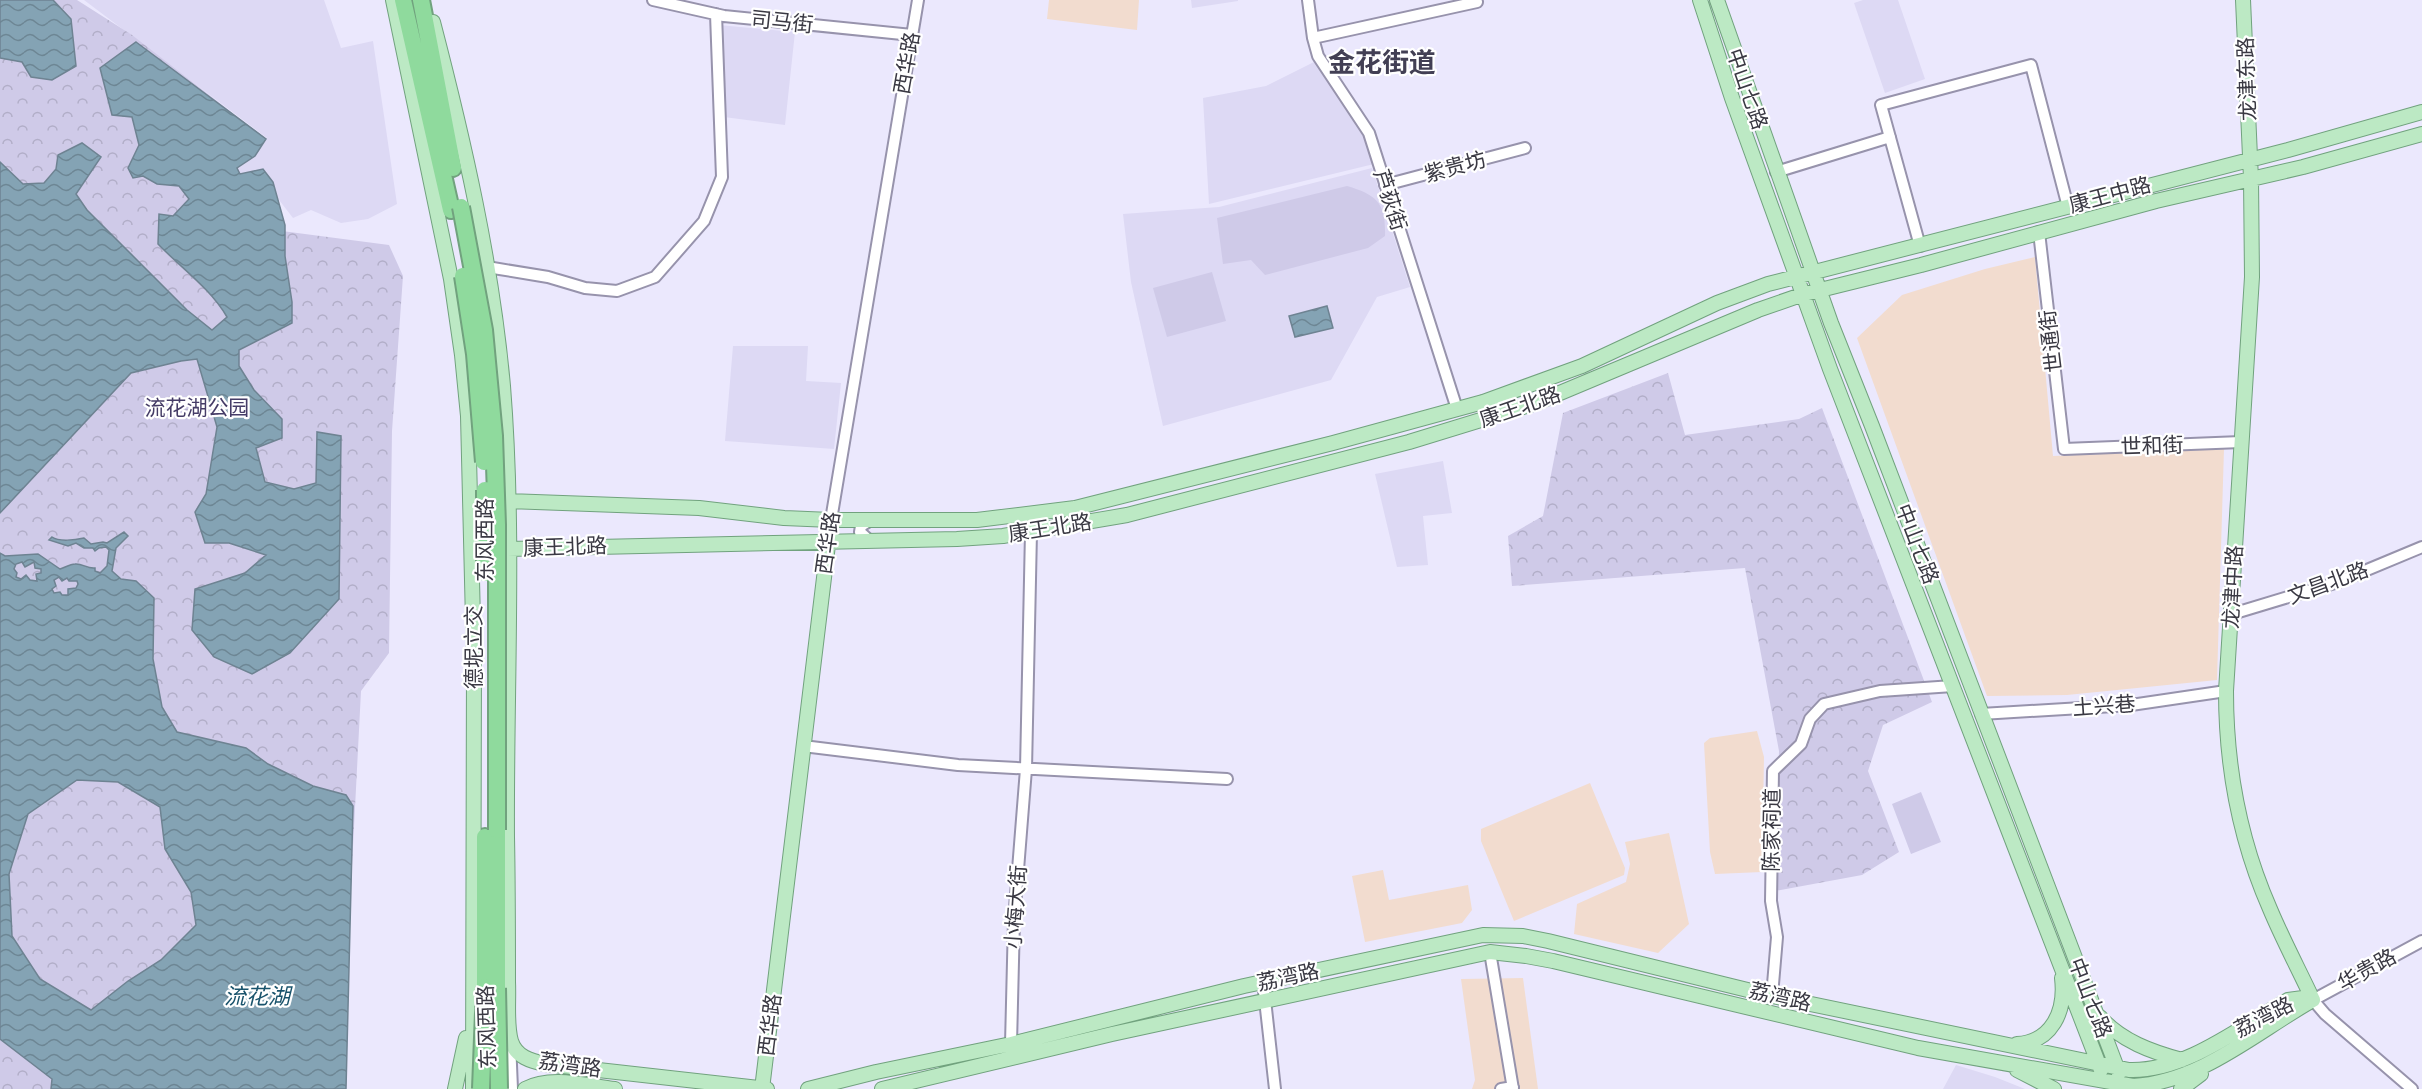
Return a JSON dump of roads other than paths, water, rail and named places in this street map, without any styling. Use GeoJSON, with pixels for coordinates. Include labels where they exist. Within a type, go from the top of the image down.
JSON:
{"type":"FeatureCollection","features":[{"type":"Feature","properties":{"kind":"highway"},"geometry":{"type":"LineString","coordinates":[[404,0],[456,208]]}},
{"type":"Feature","properties":{"kind":"highway"},"geometry":{"type":"LineString","coordinates":[[421,0],[456,208]]}},
{"type":"Feature","properties":{"kind":"highway","name":"德坭立交"},"geometry":{"type":"LineString","coordinates":[[456,208],[472,329],[484,459],[485,853],[474,1087]]}},
{"type":"Feature","properties":{"kind":"highway","name":"德坭立交"},"geometry":{"type":"LineString","coordinates":[[456,208],[485,340],[495,458],[500,1089]]}},
{"type":"Feature","properties":{"kind":"main road","name":"东风西路"},"geometry":{"type":"LineString","coordinates":[[393,0],[451,279],[468,416],[474,662],[472,1012],[474,1087]]}},
{"type":"Feature","properties":{"kind":"main road","name":"东风西路"},"geometry":{"type":"LineString","coordinates":[[428,0],[466,159],[487,267],[500,357],[505,414],[508,501],[509,1020]]}},
{"type":"Feature","properties":{"kind":"main road","name":"中山七路"},"geometry":{"type":"LineString","coordinates":[[1700,0],[1732,98],[1830,369],[2106,1086]]}},
{"type":"Feature","properties":{"kind":"main road","name":"中山七路"},"geometry":{"type":"LineString","coordinates":[[1717,0],[1776,172],[1846,363],[2125,1087]]}},
{"type":"Feature","properties":{"kind":"main road","name":"龙津东路"},"geometry":{"type":"LineString","coordinates":[[2244,0],[2250,159]]}},
{"type":"Feature","properties":{"kind":"main road","name":"康王中路"},"geometry":{"type":"LineString","coordinates":[[1797,276],[1920,246],[2422,112]]}},
{"type":"Feature","properties":{"kind":"main road","name":"康王中路"},"geometry":{"type":"LineString","coordinates":[[1819,289],[1921,265],[2039,232],[2251,178],[2303,167],[2422,134]]}},
{"type":"Feature","properties":{"kind":"main road","name":"龙津中路"},"geometry":{"type":"LineString","coordinates":[[2250,159],[2252,277],[2226,691],[2228,750],[2240,819],[2251,859],[2269,908],[2313,1000]]}},
{"type":"Feature","properties":{"kind":"main road","name":"康王北路"},"geometry":{"type":"LineString","coordinates":[[508,501],[699,508],[784,518],[831,520],[977,520],[1075,508],[1129,496],[1457,409],[1560,375],[1727,299],[1797,276]]}},
{"type":"Feature","properties":{"kind":"main road","name":"康王北路"},"geometry":{"type":"LineString","coordinates":[[472,525],[508,549],[985,538],[1031,532],[1135,512],[1484,420],[1536,403],[1758,309],[1819,289]]}},
{"type":"Feature","properties":{"kind":"main road"},"geometry":{"type":"LineString","coordinates":[[1830,369],[1846,363]]}},
{"type":"Feature","properties":{"kind":"main road"},"geometry":{"type":"LineString","coordinates":[[472,525],[508,501]]}},
{"type":"Feature","properties":{"kind":"main road","name":"西华路"},"geometry":{"type":"LineString","coordinates":[[764,1089],[831,520]]}},
{"type":"Feature","properties":{"kind":"main road","name":"荔湾路"},"geometry":{"type":"LineString","coordinates":[[808,1089],[876,1072],[1011,1044],[1263,982],[1483,934],[1523,936],[1772,996],[2099,1065],[2144,1071],[2182,1060],[2288,1000],[2303,998],[2313,1000]]}},
{"type":"Feature","properties":{"kind":"main road","name":"荔湾路"},"geometry":{"type":"LineString","coordinates":[[882,1089],[1490,952],[1526,956],[1918,1048],[1981,1058],[2106,1086],[2147,1086],[2186,1075],[2229,1052],[2313,1000]]}},
{"type":"Feature","properties":{"kind":"main road"},"geometry":{"type":"LineString","coordinates":[[2004,1045],[2031,1042],[2048,1033],[2060,1011],[2063,990],[2059,961]]}},
{"type":"Feature","properties":{"kind":"main road"},"geometry":{"type":"LineString","coordinates":[[2095,1011],[2111,1029],[2129,1040],[2150,1050],[2182,1060]]}},
{"type":"Feature","properties":{"kind":"main road"},"geometry":{"type":"LineString","coordinates":[[454,1089],[472,1012]]}},
{"type":"Feature","properties":{"kind":"main road"},"geometry":{"type":"LineString","coordinates":[[500,1089],[509,1020]]}},
{"type":"Feature","properties":{"kind":"main road","name":"荔湾路"},"geometry":{"type":"LineString","coordinates":[[509,1020],[511,1042],[517,1052],[533,1061],[764,1089]]}},
{"type":"Feature","properties":{"kind":"main road"},"geometry":{"type":"LineString","coordinates":[[2181,1089],[2229,1052]]}},
{"type":"Feature","properties":{"kind":"main road"},"geometry":{"type":"LineString","coordinates":[[1981,1058],[2018,1071],[2054,1089]]}},
{"type":"Feature","properties":{"kind":"main road","name":"荔湾路"},"geometry":{"type":"LineString","coordinates":[[525,1089],[539,1083],[551,1082],[615,1089]]}},
{"type":"Feature","properties":{"kind":"street","name":"司马街"},"geometry":{"type":"LineString","coordinates":[[654,0],[716,14],[912,35]]}},
{"type":"Feature","properties":{"kind":"street","name":"西华路"},"geometry":{"type":"LineString","coordinates":[[831,520],[918,0]]}},
{"type":"Feature","properties":{"kind":"street","name":"芦荻街"},"geometry":{"type":"LineString","coordinates":[[1308,0],[1313,38],[1324,66],[1369,133],[1457,409]]}},
{"type":"Feature","properties":{"kind":"street"},"geometry":{"type":"LineString","coordinates":[[1313,38],[1477,2]]}},
{"type":"Feature","properties":{"kind":"street"},"geometry":{"type":"LineString","coordinates":[[487,267],[548,277],[585,288],[617,291],[655,278],[704,220],[723,177],[716,14]]}},
{"type":"Feature","properties":{"kind":"street"},"geometry":{"type":"LineString","coordinates":[[1920,246],[1881,105],[2031,65],[2068,207]]}},
{"type":"Feature","properties":{"kind":"street"},"geometry":{"type":"LineString","coordinates":[[1776,172],[1890,137]]}},
{"type":"Feature","properties":{"kind":"street","name":"紫贵坊"},"geometry":{"type":"LineString","coordinates":[[1385,185],[1526,148]]}},
{"type":"Feature","properties":{"kind":"street","name":"世通街"},"geometry":{"type":"LineString","coordinates":[[2039,232],[2064,449]]}},
{"type":"Feature","properties":{"kind":"street"},"geometry":{"type":"LineString","coordinates":[[468,416],[505,414]]}},
{"type":"Feature","properties":{"kind":"street","name":"世和街"},"geometry":{"type":"LineString","coordinates":[[2064,449],[2241,442]]}},
{"type":"Feature","properties":{"kind":"street"},"geometry":{"type":"LineString","coordinates":[[870,541],[860,532],[861,526],[871,520]]}},
{"type":"Feature","properties":{"kind":"street","name":"小梅大街"},"geometry":{"type":"LineString","coordinates":[[1011,1044],[1014,920],[1026,769],[1031,532]]}},
{"type":"Feature","properties":{"kind":"street","name":"文昌北路"},"geometry":{"type":"LineString","coordinates":[[2232,614],[2338,582],[2422,547]]}},
{"type":"Feature","properties":{"kind":"street"},"geometry":{"type":"LineString","coordinates":[[474,662],[507,662]]}},
{"type":"Feature","properties":{"kind":"street","name":"陈家祠道"},"geometry":{"type":"LineString","coordinates":[[1772,996],[1778,938],[1771,901],[1773,771],[1801,744],[1810,719],[1824,704],[1880,691],[1953,686]]}},
{"type":"Feature","properties":{"kind":"street","name":"土兴巷"},"geometry":{"type":"LineString","coordinates":[[1982,714],[2131,705],[2226,691]]}},
{"type":"Feature","properties":{"kind":"street"},"geometry":{"type":"LineString","coordinates":[[803,746],[958,765],[1227,779]]}},
{"type":"Feature","properties":{"kind":"street"},"geometry":{"type":"LineString","coordinates":[[473,809],[507,809]]}},
{"type":"Feature","properties":{"kind":"street","name":"华贵路"},"geometry":{"type":"LineString","coordinates":[[2313,1000],[2422,941]]}},
{"type":"Feature","properties":{"kind":"street"},"geometry":{"type":"LineString","coordinates":[[1490,952],[1513,1088],[1500,1089]]}},
{"type":"Feature","properties":{"kind":"street"},"geometry":{"type":"LineString","coordinates":[[1263,982],[1275,1089]]}},
{"type":"Feature","properties":{"kind":"street"},"geometry":{"type":"LineString","coordinates":[[2313,1000],[2325,1014],[2412,1089]]}},
{"type":"Feature","properties":{"kind":"street","name":"东风西路"},"geometry":{"type":"LineString","coordinates":[[509,1020],[512,1089]]}},
{"type":"Feature","properties":{"kind":"water"},"geometry":{"type":"Polygon","coordinates":[[[0,0],[53,0],[71,19],[76,66],[52,80],[31,77],[22,62],[0,58],[0,0]]]}},
{"type":"Feature","properties":{"kind":"water"},"geometry":{"type":"Polygon","coordinates":[[[136,42],[266,139],[255,156],[237,168],[240,174],[263,169],[273,182],[285,225],[285,256],[292,302],[292,323],[239,350],[239,366],[254,390],[282,419],[282,438],[256,448],[265,482],[294,489],[316,483],[317,432],[341,436],[339,599],[290,653],[252,674],[214,657],[192,630],[195,589],[245,573],[266,555],[229,543],[205,543],[195,512],[206,494],[217,427],[197,359],[131,373],[0,513],[0,162],[23,184],[44,183],[56,169],[58,155],[82,143],[101,157],[76,194],[87,210],[187,310],[212,330],[227,317],[204,287],[158,244],[159,214],[173,216],[189,199],[179,186],[157,184],[143,176],[133,178],[128,168],[139,145],[132,117],[112,115],[100,68],[136,42]]]}},
{"type":"Feature","properties":{"kind":"water"},"geometry":{"type":"Polygon","coordinates":[[[1327,306],[1333,328],[1295,337],[1289,316],[1327,306]]]}},
{"type":"Feature","properties":{"kind":"water","name":"流花湖"},"geometry":{"type":"Polygon","coordinates":[[[124,532],[128,536],[116,548],[112,571],[121,579],[136,581],[154,598],[153,659],[162,707],[177,732],[246,748],[268,764],[313,786],[346,795],[353,806],[346,1089],[51,1089],[52,1079],[0,1039],[0,553],[5,556],[38,554],[60,569],[78,564],[95,568],[95,571],[100,573],[107,566],[109,550],[106,547],[95,551],[93,548],[84,548],[76,543],[68,546],[49,540],[52,537],[63,540],[84,538],[91,544],[107,543],[124,532]],[[22,562],[16,564],[14,569],[17,573],[16,577],[21,579],[26,575],[30,580],[37,581],[36,574],[41,573],[41,569],[35,568],[34,562],[25,567],[22,562]],[[59,577],[54,580],[56,586],[52,589],[54,593],[60,592],[62,595],[68,595],[68,589],[76,588],[78,584],[77,581],[69,581],[67,578],[62,581],[59,577]],[[77,780],[28,814],[9,874],[12,936],[40,979],[91,1010],[128,981],[161,960],[196,925],[191,892],[165,849],[160,807],[118,782],[77,780]]]}},
{"type":"Feature","properties":{"kind":"district","name":"金花街道"},"geometry":{"type":"Point","coordinates":[1382,63]}},
{"type":"Feature","properties":{"kind":"park label","name":"流花湖公园"},"geometry":{"type":"Point","coordinates":[197,408]}}]}
